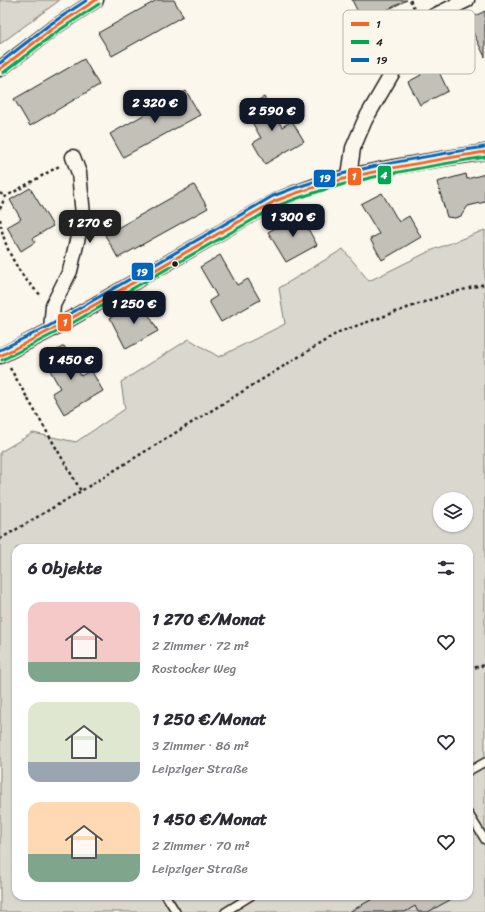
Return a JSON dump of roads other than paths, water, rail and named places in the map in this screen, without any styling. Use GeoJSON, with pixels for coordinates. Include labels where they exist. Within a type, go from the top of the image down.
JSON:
{"type":"FeatureCollection","features":[{"type":"Feature","properties":{"kind":"street"},"geometry":{"type":"LineString","coordinates":[[0,69],[52,29],[96,0]]}},
{"type":"Feature","properties":{"kind":"street"},"geometry":{"type":"LineString","coordinates":[[446,10],[467,0]]}},
{"type":"Feature","properties":{"kind":"street"},"geometry":{"type":"LineString","coordinates":[[349,176],[353,148],[365,120],[392,74]]}},
{"type":"Feature","properties":{"kind":"street"},"geometry":{"type":"LineString","coordinates":[[1,356],[51,330],[275,201],[301,190],[349,176],[485,152]]}},
{"type":"Feature","properties":{"kind":"street"},"geometry":{"type":"LineString","coordinates":[[51,330],[53,305],[70,271],[83,215],[79,173],[74,157]]}},
{"type":"Feature","properties":{"kind":"lane"},"geometry":{"type":"LineString","coordinates":[[473,769],[485,762]]}},
{"type":"Feature","properties":{"kind":"lane"},"geometry":{"type":"LineString","coordinates":[[473,820],[485,840]]}},
{"type":"Feature","properties":{"kind":"lane"},"geometry":{"type":"LineString","coordinates":[[168,900],[176,912]]}},
{"type":"Feature","properties":{"kind":"lane"},"geometry":{"type":"LineString","coordinates":[[225,912],[244,900]]}}]}
